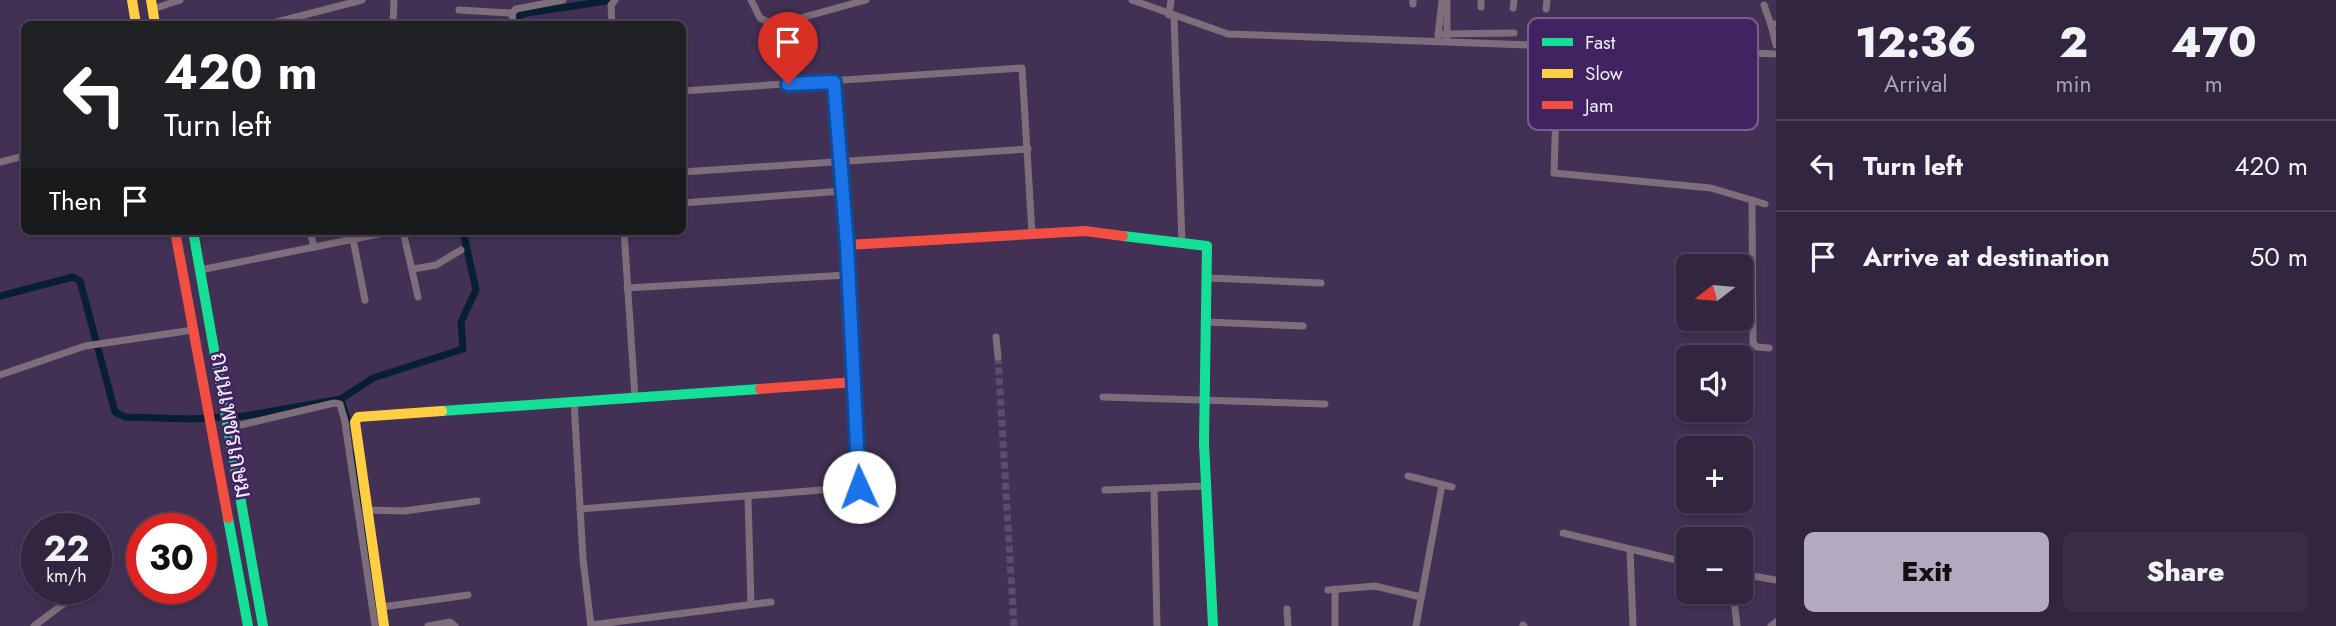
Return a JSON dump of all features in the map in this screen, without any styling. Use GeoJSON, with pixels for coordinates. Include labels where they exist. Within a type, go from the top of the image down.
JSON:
{"type":"FeatureCollection","features":[{"type":"Feature","properties":{"kind":"street"},"geometry":{"type":"LineString","coordinates":[[132,0],[136,21]]}},
{"type":"Feature","properties":{"kind":"street"},"geometry":{"type":"LineString","coordinates":[[152,4],[180,0]]}},
{"type":"Feature","properties":{"kind":"street"},"geometry":{"type":"LineString","coordinates":[[281,21],[362,0]]}},
{"type":"Feature","properties":{"kind":"street"},"geometry":{"type":"LineString","coordinates":[[393,21],[394,0]]}},
{"type":"Feature","properties":{"kind":"street"},"geometry":{"type":"LineString","coordinates":[[459,10],[512,13],[519,8],[563,0]]}},
{"type":"Feature","properties":{"kind":"street"},"geometry":{"type":"LineString","coordinates":[[612,21],[611,5],[615,0]]}},
{"type":"Feature","properties":{"kind":"street"},"geometry":{"type":"LineString","coordinates":[[751,0],[760,18],[775,25],[866,0]]}},
{"type":"Feature","properties":{"kind":"street"},"geometry":{"type":"LineString","coordinates":[[1132,0],[1228,34],[1528,45]]}},
{"type":"Feature","properties":{"kind":"street"},"geometry":{"type":"LineString","coordinates":[[1171,0],[1182,243]]}},
{"type":"Feature","properties":{"kind":"street"},"geometry":{"type":"LineString","coordinates":[[1445,0],[1443,34],[1447,44]]}},
{"type":"Feature","properties":{"kind":"street"},"geometry":{"type":"LineString","coordinates":[[1546,0],[1546,9]]}},
{"type":"Feature","properties":{"kind":"street"},"geometry":{"type":"LineString","coordinates":[[1764,5],[1773,24],[1776,45]]}},
{"type":"Feature","properties":{"kind":"street"},"geometry":{"type":"LineString","coordinates":[[512,13],[513,21]]}},
{"type":"Feature","properties":{"kind":"street"},"geometry":{"type":"LineString","coordinates":[[1443,34],[1514,33]]}},
{"type":"Feature","properties":{"kind":"street"},"geometry":{"type":"LineString","coordinates":[[1438,43],[1443,34]]}},
{"type":"Feature","properties":{"kind":"street"},"geometry":{"type":"LineString","coordinates":[[1758,53],[1776,54]]}},
{"type":"Feature","properties":{"kind":"street"},"geometry":{"type":"LineString","coordinates":[[686,91],[1022,68],[1032,233]]}},
{"type":"Feature","properties":{"kind":"street"},"geometry":{"type":"LineString","coordinates":[[580,509],[859,487],[847,245],[834,82]]}},
{"type":"Feature","properties":{"kind":"street"},"geometry":{"type":"LineString","coordinates":[[1555,130],[1554,173],[1711,188],[1765,204]]}},
{"type":"Feature","properties":{"kind":"street"},"geometry":{"type":"LineString","coordinates":[[686,172],[1028,149]]}},
{"type":"Feature","properties":{"kind":"street"},"geometry":{"type":"LineString","coordinates":[[0,162],[21,157]]}},
{"type":"Feature","properties":{"kind":"street"},"geometry":{"type":"LineString","coordinates":[[686,203],[843,191]]}},
{"type":"Feature","properties":{"kind":"street"},"geometry":{"type":"LineString","coordinates":[[1752,200],[1753,343],[1757,347],[1769,348]]}},
{"type":"Feature","properties":{"kind":"street"},"geometry":{"type":"LineString","coordinates":[[847,245],[1085,231],[1209,248],[1204,398],[1205,486],[1213,626]]}},
{"type":"Feature","properties":{"kind":"street","name":"ถนนเพชรเกษม"},"geometry":{"type":"LineString","coordinates":[[176,235],[248,626]]}},
{"type":"Feature","properties":{"kind":"street","name":"ถนนเพชรเกษม"},"geometry":{"type":"LineString","coordinates":[[194,235],[263,626]]}},
{"type":"Feature","properties":{"kind":"street"},"geometry":{"type":"LineString","coordinates":[[311,235],[314,247]]}},
{"type":"Feature","properties":{"kind":"street"},"geometry":{"type":"LineString","coordinates":[[200,270],[374,235]]}},
{"type":"Feature","properties":{"kind":"street"},"geometry":{"type":"LineString","coordinates":[[404,235],[418,298]]}},
{"type":"Feature","properties":{"kind":"street"},"geometry":{"type":"LineString","coordinates":[[624,235],[635,398]]}},
{"type":"Feature","properties":{"kind":"street"},"geometry":{"type":"LineString","coordinates":[[353,239],[365,300]]}},
{"type":"Feature","properties":{"kind":"street"},"geometry":{"type":"LineString","coordinates":[[413,269],[436,265],[461,250]]}},
{"type":"Feature","properties":{"kind":"street"},"geometry":{"type":"LineString","coordinates":[[628,289],[848,275]]}},
{"type":"Feature","properties":{"kind":"street"},"geometry":{"type":"LineString","coordinates":[[1209,278],[1321,283]]}},
{"type":"Feature","properties":{"kind":"street"},"geometry":{"type":"LineString","coordinates":[[1207,322],[1303,326]]}},
{"type":"Feature","properties":{"kind":"street"},"geometry":{"type":"LineString","coordinates":[[0,375],[68,350],[193,330]]}},
{"type":"Feature","properties":{"kind":"street"},"geometry":{"type":"LineString","coordinates":[[996,337],[998,357]]}},
{"type":"Feature","properties":{"kind":"street"},"geometry":{"type":"LineString","coordinates":[[375,626],[350,429],[355,420],[362,416],[855,382]]}},
{"type":"Feature","properties":{"kind":"street"},"geometry":{"type":"LineString","coordinates":[[1103,397],[1204,398],[1325,404]]}},
{"type":"Feature","properties":{"kind":"street"},"geometry":{"type":"LineString","coordinates":[[574,401],[580,509],[591,625],[771,602]]}},
{"type":"Feature","properties":{"kind":"street"},"geometry":{"type":"LineString","coordinates":[[227,420],[340,404],[350,429],[369,510],[384,626]]}},
{"type":"Feature","properties":{"kind":"street"},"geometry":{"type":"LineString","coordinates":[[1408,476],[1452,487]]}},
{"type":"Feature","properties":{"kind":"street"},"geometry":{"type":"LineString","coordinates":[[1416,626],[1442,485]]}},
{"type":"Feature","properties":{"kind":"street"},"geometry":{"type":"LineString","coordinates":[[1105,490],[1205,486]]}},
{"type":"Feature","properties":{"kind":"street"},"geometry":{"type":"LineString","coordinates":[[1154,489],[1157,626]]}},
{"type":"Feature","properties":{"kind":"street"},"geometry":{"type":"LineString","coordinates":[[748,497],[751,604]]}},
{"type":"Feature","properties":{"kind":"street"},"geometry":{"type":"LineString","coordinates":[[369,510],[404,511],[477,501]]}},
{"type":"Feature","properties":{"kind":"street"},"geometry":{"type":"LineString","coordinates":[[1563,533],[1676,560]]}},
{"type":"Feature","properties":{"kind":"street"},"geometry":{"type":"LineString","coordinates":[[1630,550],[1633,626]]}},
{"type":"Feature","properties":{"kind":"street"},"geometry":{"type":"LineString","coordinates":[[1753,576],[1776,580]]}},
{"type":"Feature","properties":{"kind":"street"},"geometry":{"type":"LineString","coordinates":[[1335,626],[1331,589],[1376,586],[1421,597]]}},
{"type":"Feature","properties":{"kind":"street"},"geometry":{"type":"LineString","coordinates":[[382,607],[468,595]]}},
{"type":"Feature","properties":{"kind":"street"},"geometry":{"type":"LineString","coordinates":[[34,626],[63,604]]}},
{"type":"Feature","properties":{"kind":"street"},"geometry":{"type":"LineString","coordinates":[[1734,604],[1737,626]]}},
{"type":"Feature","properties":{"kind":"street"},"geometry":{"type":"LineString","coordinates":[[1287,609],[1288,626]]}},
{"type":"Feature","properties":{"kind":"street"},"geometry":{"type":"LineString","coordinates":[[428,626],[450,622],[455,626]]}},
{"type":"Feature","properties":{"kind":"street"},"geometry":{"type":"LineString","coordinates":[[1771,626],[1776,622]]}},
{"type":"Feature","properties":{"kind":"waterway"},"geometry":{"type":"LineString","coordinates":[[519,21],[520,15],[527,13],[613,0]]}},
{"type":"Feature","properties":{"kind":"waterway"},"geometry":{"type":"LineString","coordinates":[[0,296],[73,277],[80,281],[115,412],[125,417],[191,419],[244,416],[341,399],[373,378],[463,349],[461,322],[476,290],[464,235]]}},
{"type":"Feature","properties":{"kind":"waterway"},"geometry":{"type":"LineString","coordinates":[[341,399],[348,422]]}},
{"type":"Feature","properties":{"kind":"waterway"},"geometry":{"type":"LineString","coordinates":[[353,454],[361,505]]}},
{"type":"Feature","properties":{"kind":"waterway"},"geometry":{"type":"LineString","coordinates":[[365,530],[376,612]]}},
{"type":"Feature","properties":{"kind":"tunnel"},"geometry":{"type":"LineString","coordinates":[[998,357],[1014,626]]}},
{"type":"Feature","properties":{"kind":"traffic: fast"},"geometry":{"type":"LineString","coordinates":[[194,235],[263,626]]}},
{"type":"Feature","properties":{"kind":"traffic: fast"},"geometry":{"type":"LineString","coordinates":[[1123,236],[1207,246],[1204,443],[1213,626]]}},
{"type":"Feature","properties":{"kind":"traffic: fast"},"geometry":{"type":"LineString","coordinates":[[442,411],[760,389]]}},
{"type":"Feature","properties":{"kind":"traffic: fast"},"geometry":{"type":"LineString","coordinates":[[228,518],[248,626]]}},
{"type":"Feature","properties":{"kind":"traffic: slow"},"geometry":{"type":"LineString","coordinates":[[132,0],[136,21]]}},
{"type":"Feature","properties":{"kind":"traffic: slow"},"geometry":{"type":"LineString","coordinates":[[151,0],[154,21]]}},
{"type":"Feature","properties":{"kind":"traffic: slow"},"geometry":{"type":"LineString","coordinates":[[384,626],[355,422],[358,417],[442,411]]}},
{"type":"Feature","properties":{"kind":"traffic: jam"},"geometry":{"type":"LineString","coordinates":[[847,245],[1085,231],[1123,236]]}},
{"type":"Feature","properties":{"kind":"traffic: jam"},"geometry":{"type":"LineString","coordinates":[[176,235],[228,518]]}},
{"type":"Feature","properties":{"kind":"traffic: jam"},"geometry":{"type":"LineString","coordinates":[[760,389],[855,382]]}},
{"type":"Feature","properties":{"kind":"route"},"geometry":{"type":"LineString","coordinates":[[788,84],[834,82],[847,245],[859,487]]}}]}
